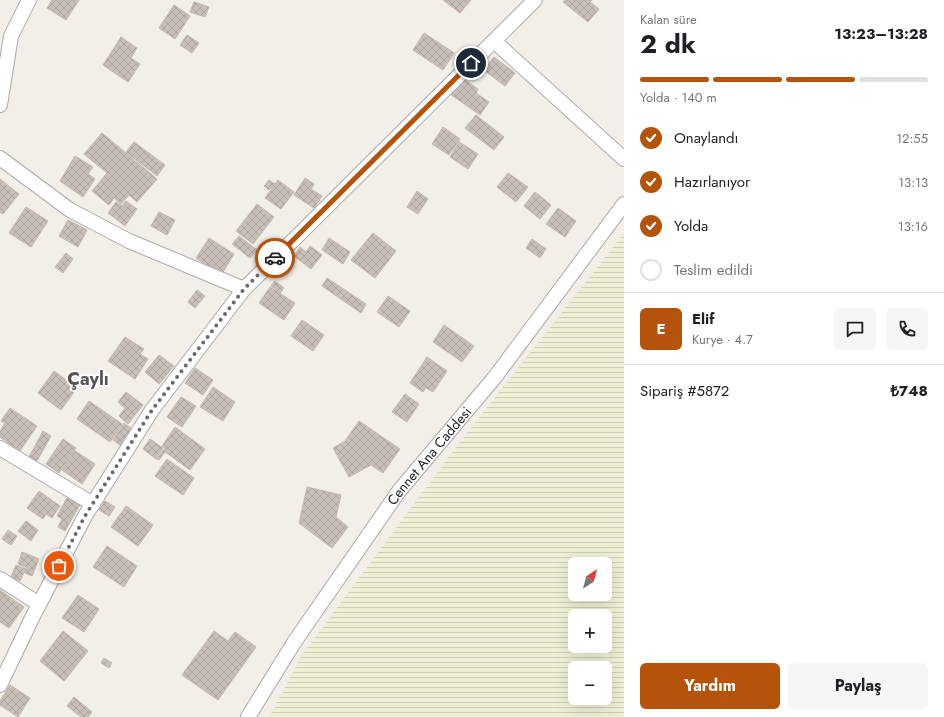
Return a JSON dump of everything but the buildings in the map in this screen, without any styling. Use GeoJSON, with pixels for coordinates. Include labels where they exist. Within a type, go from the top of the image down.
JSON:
{"type":"FeatureCollection","features":[{"type":"Feature","properties":{"kind":"street"},"geometry":{"type":"LineString","coordinates":[[0,105],[11,36],[29,0]]}},
{"type":"Feature","properties":{"kind":"street"},"geometry":{"type":"LineString","coordinates":[[0,685],[39,604],[93,504],[152,410],[244,289],[535,0]]}},
{"type":"Feature","properties":{"kind":"street"},"geometry":{"type":"LineString","coordinates":[[494,41],[624,159]]}},
{"type":"Feature","properties":{"kind":"street"},"geometry":{"type":"LineString","coordinates":[[0,158],[70,210],[129,241],[244,289]]}},
{"type":"Feature","properties":{"kind":"street","name":"Cennet Ana Caddesi"},"geometry":{"type":"LineString","coordinates":[[248,717],[295,641],[399,491],[495,377],[624,204]]}},
{"type":"Feature","properties":{"kind":"street"},"geometry":{"type":"LineString","coordinates":[[0,448],[93,504]]}},
{"type":"Feature","properties":{"kind":"street"},"geometry":{"type":"LineString","coordinates":[[0,579],[39,604]]}},
{"type":"Feature","properties":{"kind":"green space"},"geometry":{"type":"Polygon","coordinates":[[[624,233],[624,717],[269,717],[302,655],[456,447],[624,233]]]}},
{"type":"Feature","properties":{"kind":"way so far"},"geometry":{"type":"LineString","coordinates":[[59,566],[85,516],[152,410],[244,289],[275,258]]}},
{"type":"Feature","properties":{"kind":"district","name":"Çaylı"},"geometry":{"type":"Point","coordinates":[88,379]}},
{"type":"Feature","properties":{"kind":"route"},"geometry":{"type":"LineString","coordinates":[[275,258],[471,63]]}}]}
